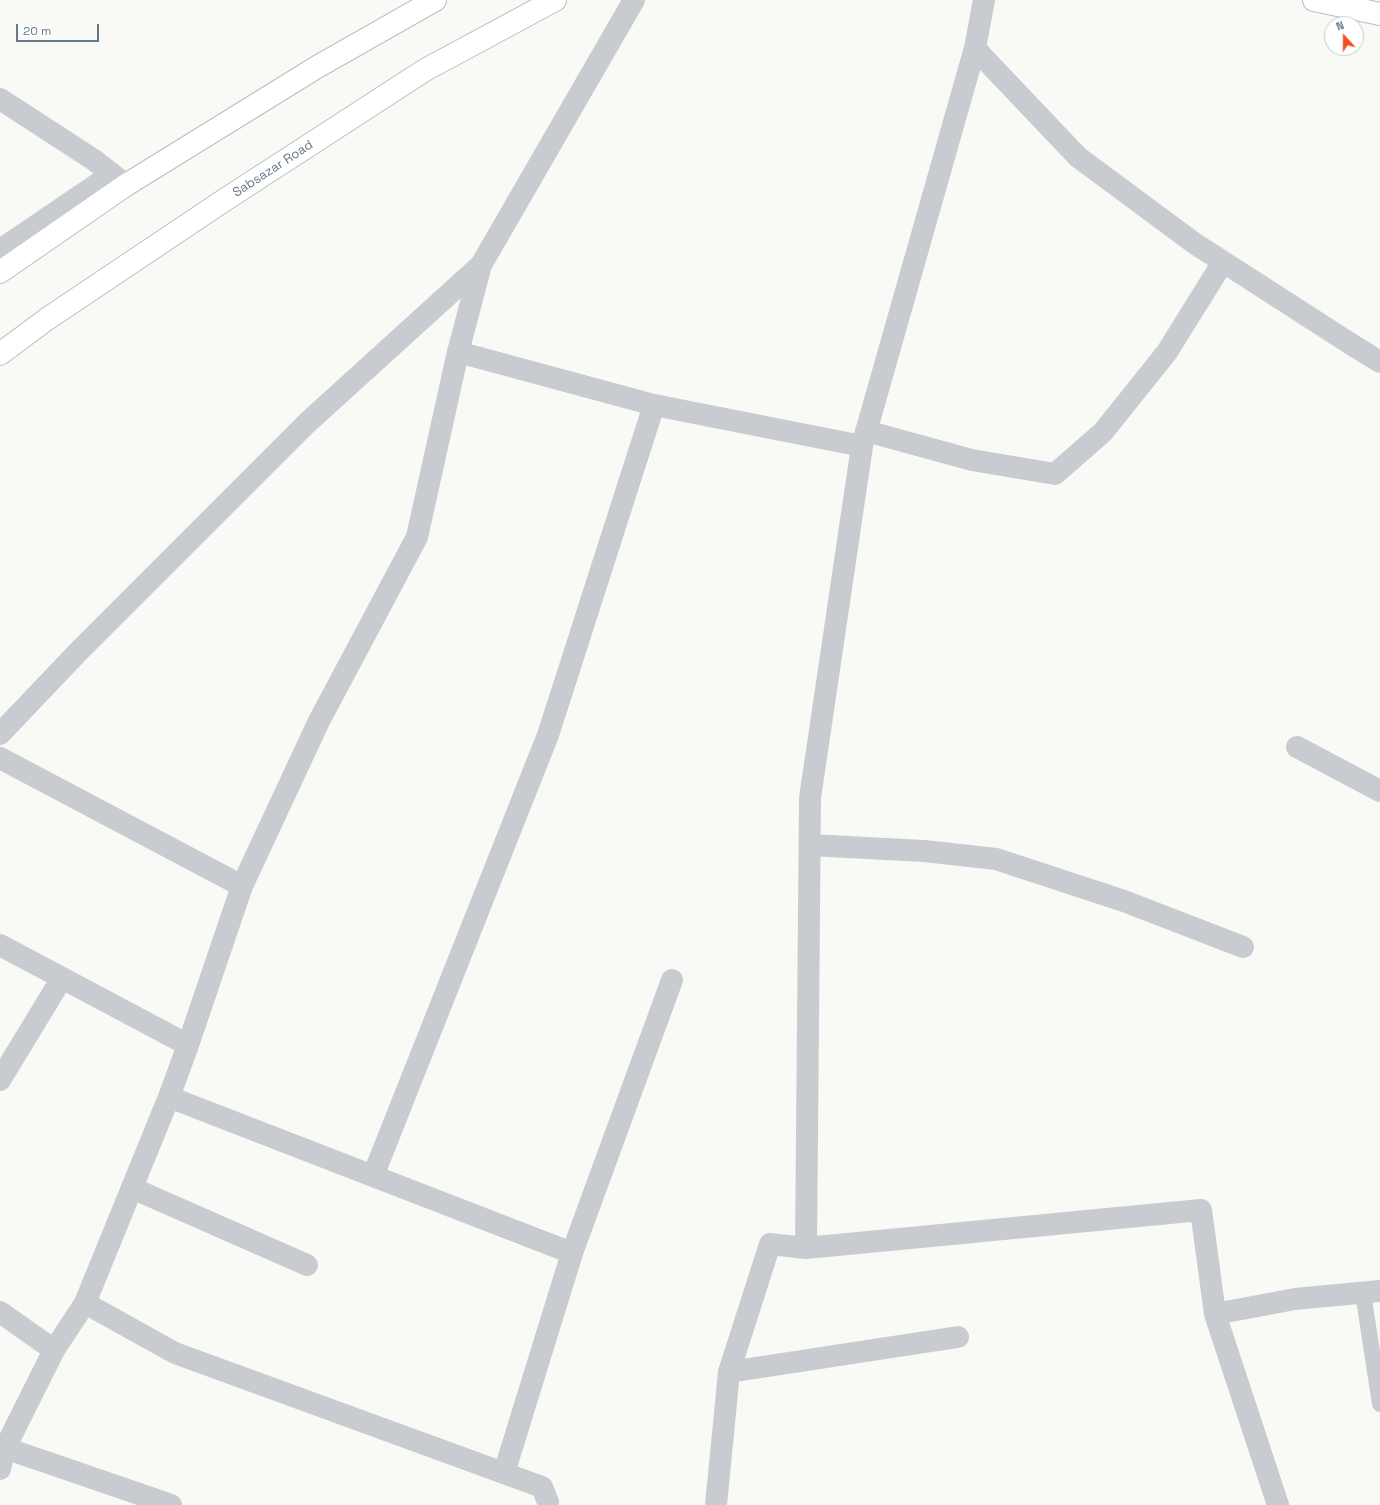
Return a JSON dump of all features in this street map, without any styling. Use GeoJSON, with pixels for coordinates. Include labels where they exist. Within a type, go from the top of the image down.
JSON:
{"type":"FeatureCollection","features":[{"type":"Feature","properties":{"kind":"main road"},"geometry":{"type":"LineString","coordinates":[[0,272],[119,180],[435,0]]}},
{"type":"Feature","properties":{"kind":"main road","name":"Sabsazar Road"},"geometry":{"type":"LineString","coordinates":[[0,354],[47,319],[223,201],[425,70],[555,0]]}},
{"type":"Feature","properties":{"kind":"main road"},"geometry":{"type":"LineString","coordinates":[[1314,0],[1380,14]]}},
{"type":"Feature","properties":{"kind":"street"},"geometry":{"type":"LineString","coordinates":[[0,1469],[5,1448],[54,1350],[85,1303],[169,1097],[242,886],[319,721],[417,537],[458,352],[480,265],[634,0]]}},
{"type":"Feature","properties":{"kind":"street"},"geometry":{"type":"LineString","coordinates":[[806,1248],[810,798],[864,439],[975,48],[984,0]]}},
{"type":"Feature","properties":{"kind":"street"},"geometry":{"type":"LineString","coordinates":[[975,48],[1078,157],[1194,243],[1380,362]]}},
{"type":"Feature","properties":{"kind":"street"},"geometry":{"type":"LineString","coordinates":[[0,99],[94,160],[119,180],[0,250]]}},
{"type":"Feature","properties":{"kind":"street"},"geometry":{"type":"LineString","coordinates":[[458,352],[654,405],[864,439],[1055,474],[1103,432],[1167,352],[1223,262]]}},
{"type":"Feature","properties":{"kind":"street"},"geometry":{"type":"LineString","coordinates":[[0,734],[79,651],[307,423],[480,265]]}},
{"type":"Feature","properties":{"kind":"street"},"geometry":{"type":"LineString","coordinates":[[373,1176],[548,735],[654,405]]}},
{"type":"Feature","properties":{"kind":"street"},"geometry":{"type":"LineString","coordinates":[[1297,748],[1380,792]]}},
{"type":"Feature","properties":{"kind":"street"},"geometry":{"type":"LineString","coordinates":[[0,758],[242,886]]}},
{"type":"Feature","properties":{"kind":"street"},"geometry":{"type":"LineString","coordinates":[[810,845],[924,851],[996,859],[1124,901],[1243,948]]}},
{"type":"Feature","properties":{"kind":"street"},"geometry":{"type":"LineString","coordinates":[[0,945],[188,1045]]}},
{"type":"Feature","properties":{"kind":"street"},"geometry":{"type":"LineString","coordinates":[[0,1080],[62,978]]}},
{"type":"Feature","properties":{"kind":"street"},"geometry":{"type":"LineString","coordinates":[[504,1473],[572,1253],[672,980]]}},
{"type":"Feature","properties":{"kind":"street"},"geometry":{"type":"LineString","coordinates":[[169,1097],[572,1253]]}},
{"type":"Feature","properties":{"kind":"street"},"geometry":{"type":"LineString","coordinates":[[132,1188],[307,1265]]}},
{"type":"Feature","properties":{"kind":"street"},"geometry":{"type":"LineString","coordinates":[[716,1505],[729,1372],[770,1244],[806,1248],[1201,1210],[1215,1314],[1278,1505]]}},
{"type":"Feature","properties":{"kind":"street"},"geometry":{"type":"LineString","coordinates":[[1215,1314],[1295,1299],[1372,1292]]}},
{"type":"Feature","properties":{"kind":"street"},"geometry":{"type":"LineString","coordinates":[[85,1303],[175,1353],[542,1487],[548,1505]]}},
{"type":"Feature","properties":{"kind":"street"},"geometry":{"type":"LineString","coordinates":[[0,1312],[54,1350]]}},
{"type":"Feature","properties":{"kind":"street"},"geometry":{"type":"LineString","coordinates":[[729,1372],[958,1337]]}},
{"type":"Feature","properties":{"kind":"street"},"geometry":{"type":"LineString","coordinates":[[5,1448],[171,1505]]}},
{"type":"Feature","properties":{"kind":"lane"},"geometry":{"type":"LineString","coordinates":[[1372,1292],[1380,1404]]}}]}
